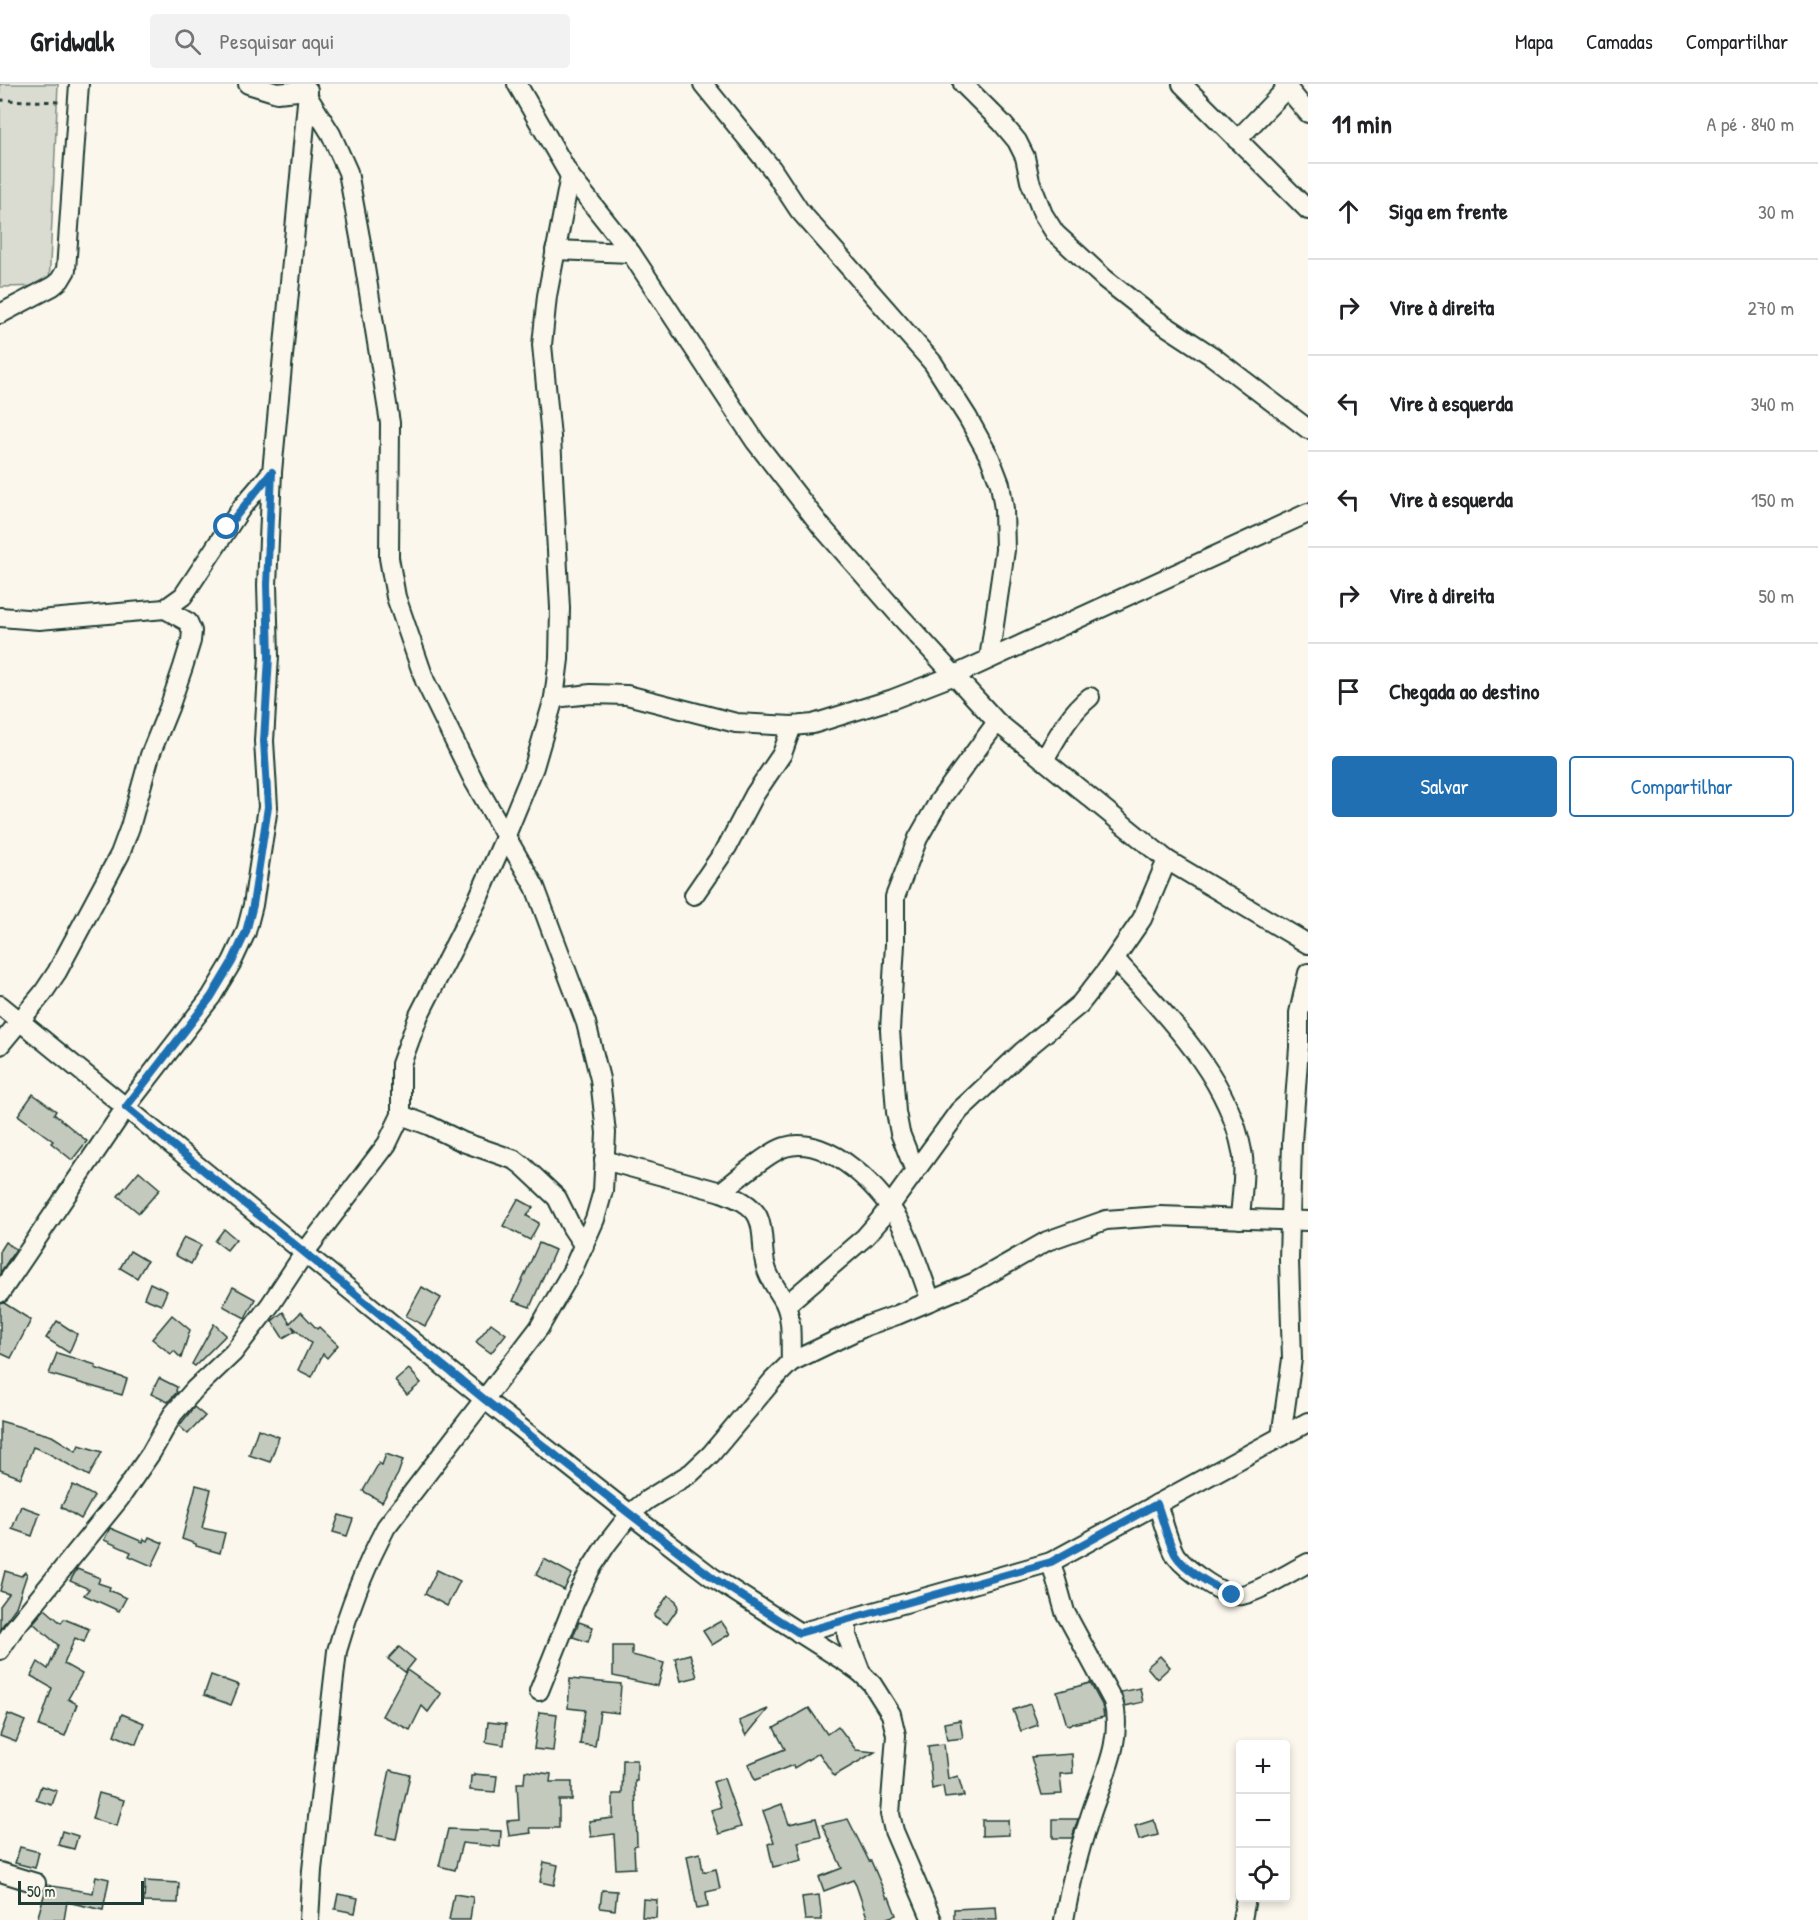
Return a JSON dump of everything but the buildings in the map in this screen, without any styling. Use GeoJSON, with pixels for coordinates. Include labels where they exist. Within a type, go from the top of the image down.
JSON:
{"type":"FeatureCollection","features":[{"type":"Feature","properties":{"kind":"street"},"geometry":{"type":"LineString","coordinates":[[0,314],[53,286],[66,270],[79,84]]}},
{"type":"Feature","properties":{"kind":"street"},"geometry":{"type":"LineString","coordinates":[[248,84],[277,93],[308,90]]}},
{"type":"Feature","properties":{"kind":"street"},"geometry":{"type":"LineString","coordinates":[[518,84],[570,177],[631,253],[755,441],[821,525],[997,722],[1167,860],[1308,944]]}},
{"type":"Feature","properties":{"kind":"street"},"geometry":{"type":"LineString","coordinates":[[703,84],[772,169],[799,210],[933,363],[990,458],[1000,484],[1004,510],[1005,550],[989,659]]}},
{"type":"Feature","properties":{"kind":"street"},"geometry":{"type":"LineString","coordinates":[[963,84],[1017,141],[1025,157],[1030,181],[1042,214],[1055,232],[1105,279],[1157,320],[1212,356],[1308,429]]}},
{"type":"Feature","properties":{"kind":"street"},"geometry":{"type":"LineString","coordinates":[[1182,84],[1308,210]]}},
{"type":"Feature","properties":{"kind":"street"},"geometry":{"type":"LineString","coordinates":[[1237,140],[1286,86],[1308,113]]}},
{"type":"Feature","properties":{"kind":"street"},"geometry":{"type":"LineString","coordinates":[[0,1293],[126,1107],[211,997],[232,962],[246,932],[253,905],[268,807],[264,741],[269,657],[267,585],[272,472],[308,90]]}},
{"type":"Feature","properties":{"kind":"street"},"geometry":{"type":"LineString","coordinates":[[308,90],[348,172],[361,243],[390,423],[389,558],[396,597],[425,681],[474,781],[534,887],[586,1023],[600,1079],[606,1133],[603,1191],[596,1219],[572,1271],[539,1328],[386,1527],[372,1553],[346,1618],[336,1651],[312,1869],[309,1920]]}},
{"type":"Feature","properties":{"kind":"street"},"geometry":{"type":"LineString","coordinates":[[0,1650],[13,1630],[120,1498],[151,1453],[173,1414],[195,1389],[233,1353],[270,1305],[305,1252],[387,1144],[401,1115],[400,1064],[419,1015],[477,901],[506,835],[534,767],[554,698],[559,659],[560,608],[551,437],[542,345],[547,296],[570,177]]}},
{"type":"Feature","properties":{"kind":"street"},"geometry":{"type":"LineString","coordinates":[[555,250],[631,253]]}},
{"type":"Feature","properties":{"kind":"street"},"geometry":{"type":"LineString","coordinates":[[0,617],[39,620],[165,609],[183,596],[232,520],[272,472]]}},
{"type":"Feature","properties":{"kind":"street"},"geometry":{"type":"LineString","coordinates":[[554,698],[591,694],[627,695],[736,723],[792,726],[813,724],[893,699],[955,675],[1308,513]]}},
{"type":"Feature","properties":{"kind":"street"},"geometry":{"type":"LineString","coordinates":[[0,1045],[57,972],[120,854],[147,765],[169,708],[191,640],[192,631],[188,622],[165,609]]}},
{"type":"Feature","properties":{"kind":"street"},"geometry":{"type":"LineString","coordinates":[[1044,760],[1075,708],[1090,697]]}},
{"type":"Feature","properties":{"kind":"street"},"geometry":{"type":"LineString","coordinates":[[915,1170],[900,1133],[896,1112],[890,1030],[895,897],[918,838],[939,801],[997,722]]}},
{"type":"Feature","properties":{"kind":"street"},"geometry":{"type":"LineString","coordinates":[[694,895],[728,847],[758,788],[782,754],[792,726]]}},
{"type":"Feature","properties":{"kind":"street"},"geometry":{"type":"LineString","coordinates":[[786,1305],[865,1237],[958,1111],[1022,1052],[1049,1032],[1080,1004],[1142,919],[1167,860]]}},
{"type":"Feature","properties":{"kind":"street"},"geometry":{"type":"LineString","coordinates":[[1115,958],[1209,1071],[1221,1092],[1243,1153],[1240,1219]]}},
{"type":"Feature","properties":{"kind":"street"},"geometry":{"type":"LineString","coordinates":[[1281,1437],[1292,1359],[1289,1260],[1300,1221],[1292,1142],[1299,1047],[1299,1013],[1308,973]]}},
{"type":"Feature","properties":{"kind":"street"},"geometry":{"type":"LineString","coordinates":[[0,1005],[484,1399],[630,1514],[712,1577],[861,1673],[879,1692],[891,1713],[896,1735],[891,1814],[894,1831],[932,1920]]}},
{"type":"Feature","properties":{"kind":"street"},"geometry":{"type":"LineString","coordinates":[[401,1115],[463,1142],[515,1160],[557,1198],[584,1246]]}},
{"type":"Feature","properties":{"kind":"street"},"geometry":{"type":"LineString","coordinates":[[721,1192],[784,1147],[799,1144],[825,1151],[852,1166],[889,1205],[903,1228],[931,1301]]}},
{"type":"Feature","properties":{"kind":"street"},"geometry":{"type":"LineString","coordinates":[[604,1160],[721,1192],[737,1198],[757,1216],[762,1229],[766,1269],[786,1305],[790,1319],[791,1362]]}},
{"type":"Feature","properties":{"kind":"street"},"geometry":{"type":"LineString","coordinates":[[539,1692],[575,1601],[590,1570],[606,1545],[630,1514],[647,1500],[691,1473],[711,1454],[791,1362],[866,1326],[973,1282],[1047,1241],[1106,1220],[1160,1216],[1300,1221]]}},
{"type":"Feature","properties":{"kind":"street"},"geometry":{"type":"LineString","coordinates":[[799,1633],[1051,1562],[1308,1422]]}},
{"type":"Feature","properties":{"kind":"street"},"geometry":{"type":"LineString","coordinates":[[1157,1504],[1176,1555],[1198,1575],[1232,1595],[1241,1595],[1256,1590],[1308,1563]]}},
{"type":"Feature","properties":{"kind":"street"},"geometry":{"type":"LineString","coordinates":[[1051,1562],[1065,1612],[1113,1701],[1117,1713],[1112,1751],[1080,1852],[1064,1920]]}},
{"type":"Feature","properties":{"kind":"street"},"geometry":{"type":"LineString","coordinates":[[847,1620],[846,1636],[861,1673]]}},
{"type":"Feature","properties":{"kind":"street"},"geometry":{"type":"LineString","coordinates":[[0,1872],[36,1883]]}},
{"type":"Feature","properties":{"kind":"street"},"geometry":{"type":"LineString","coordinates":[[1242,1920],[1245,1902]]}},
{"type":"Feature","properties":{"kind":"path"},"geometry":{"type":"LineString","coordinates":[[0,100],[76,105]]}},
{"type":"Feature","properties":{"kind":"shaded area"},"geometry":{"type":"Polygon","coordinates":[[[0,84],[58,84],[49,286],[0,287],[0,84]]]}},
{"type":"Feature","properties":{"kind":"route"},"geometry":{"type":"LineString","coordinates":[[227,527],[272,472],[267,585],[269,657],[264,741],[268,807],[253,905],[246,932],[232,962],[211,997],[126,1107],[484,1399],[630,1514],[712,1577],[799,1633],[1017,1574],[1051,1562],[1157,1504],[1176,1555],[1190,1569],[1232,1595]]}}]}
